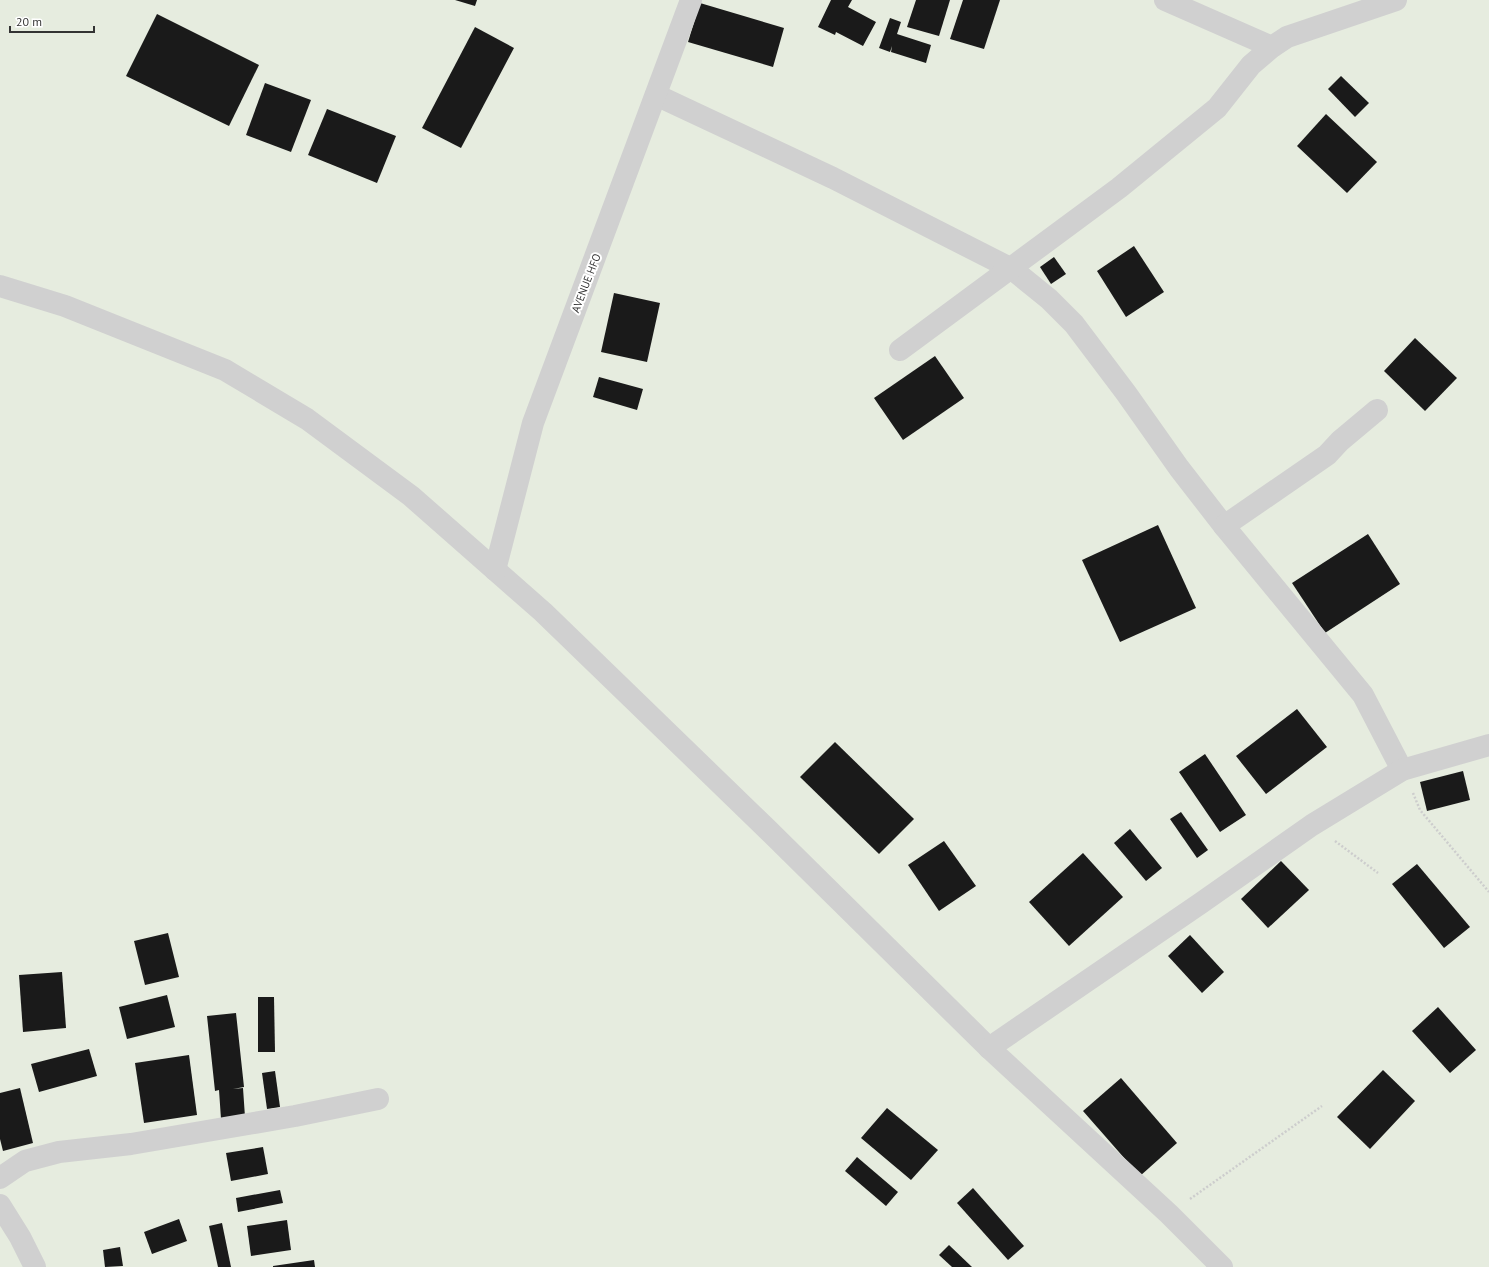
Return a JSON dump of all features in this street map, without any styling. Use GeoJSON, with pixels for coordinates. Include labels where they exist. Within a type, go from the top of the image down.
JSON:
{"type":"FeatureCollection","features":[{"type":"Feature","properties":{"kind":"street","name":"AVENUE HFO"},"geometry":{"type":"LineString","coordinates":[[495,570],[533,423],[692,0]]}},
{"type":"Feature","properties":{"kind":"street"},"geometry":{"type":"LineString","coordinates":[[1166,0],[1272,47]]}},
{"type":"Feature","properties":{"kind":"street"},"geometry":{"type":"LineString","coordinates":[[900,350],[1012,269],[1119,188],[1217,108],[1251,65],[1272,47],[1287,38],[1396,0]]}},
{"type":"Feature","properties":{"kind":"street"},"geometry":{"type":"LineString","coordinates":[[656,95],[833,178],[1012,269],[1049,299],[1074,324],[1126,393],[1179,468],[1224,526],[1363,695],[1386,736],[1402,770]]}},
{"type":"Feature","properties":{"kind":"street"},"geometry":{"type":"LineString","coordinates":[[0,286],[64,306],[225,370],[307,419],[405,492],[543,612],[760,822],[988,1048],[1169,1214],[1222,1267]]}},
{"type":"Feature","properties":{"kind":"street"},"geometry":{"type":"LineString","coordinates":[[1224,526],[1327,455],[1340,441],[1377,410]]}},
{"type":"Feature","properties":{"kind":"street"},"geometry":{"type":"LineString","coordinates":[[988,1048],[1201,903],[1312,825],[1402,770],[1489,745]]}},
{"type":"Feature","properties":{"kind":"street"},"geometry":{"type":"LineString","coordinates":[[0,1178],[25,1161],[59,1152],[131,1144],[294,1116],[378,1099]]}},
{"type":"Feature","properties":{"kind":"street"},"geometry":{"type":"LineString","coordinates":[[0,1206],[20,1237],[35,1267]]}},
{"type":"Feature","properties":{"kind":"path"},"geometry":{"type":"LineString","coordinates":[[1402,770],[1420,810],[1489,892]]}},
{"type":"Feature","properties":{"kind":"path"},"geometry":{"type":"LineString","coordinates":[[1312,825],[1378,873]]}},
{"type":"Feature","properties":{"kind":"path"},"geometry":{"type":"LineString","coordinates":[[1169,1214],[1322,1106]]}},
{"type":"Feature","properties":{"kind":"shaded area"},"geometry":{"type":"Polygon","coordinates":[[[0,0],[1489,0],[1489,1267],[0,1267],[0,0]]]}},
{"type":"Feature","properties":{"kind":"building"},"geometry":{"type":"Polygon","coordinates":[[[455,0],[477,0],[475,6],[455,0]]]}},
{"type":"Feature","properties":{"kind":"building"},"geometry":{"type":"Polygon","coordinates":[[[831,0],[852,0],[848,7],[876,22],[863,46],[836,32],[835,35],[818,27],[831,0]]]}},
{"type":"Feature","properties":{"kind":"building"},"geometry":{"type":"Polygon","coordinates":[[[916,0],[950,0],[939,36],[907,27],[916,0]]]}},
{"type":"Feature","properties":{"kind":"building"},"geometry":{"type":"Polygon","coordinates":[[[963,0],[1000,0],[984,49],[950,39],[963,0]]]}},
{"type":"Feature","properties":{"kind":"building"},"geometry":{"type":"Polygon","coordinates":[[[700,3],[784,28],[773,67],[688,42],[700,3]]]}},
{"type":"Feature","properties":{"kind":"building"},"geometry":{"type":"Polygon","coordinates":[[[157,14],[259,65],[229,126],[126,76],[157,14]]]}},
{"type":"Feature","properties":{"kind":"building"},"geometry":{"type":"Polygon","coordinates":[[[890,18],[901,22],[897,34],[931,45],[926,63],[891,52],[892,46],[890,52],[879,48],[890,18]]]}},
{"type":"Feature","properties":{"kind":"building"},"geometry":{"type":"Polygon","coordinates":[[[475,27],[514,48],[461,148],[422,128],[475,27]]]}},
{"type":"Feature","properties":{"kind":"building"},"geometry":{"type":"Polygon","coordinates":[[[1341,76],[1369,103],[1355,117],[1328,89],[1341,76]]]}},
{"type":"Feature","properties":{"kind":"building"},"geometry":{"type":"Polygon","coordinates":[[[265,83],[311,100],[291,152],[246,135],[265,83]]]}},
{"type":"Feature","properties":{"kind":"building"},"geometry":{"type":"Polygon","coordinates":[[[327,109],[396,136],[377,183],[308,155],[327,109]]]}},
{"type":"Feature","properties":{"kind":"building"},"geometry":{"type":"Polygon","coordinates":[[[1326,114],[1377,162],[1347,193],[1297,146],[1326,114]]]}},
{"type":"Feature","properties":{"kind":"building"},"geometry":{"type":"Polygon","coordinates":[[[1134,246],[1164,292],[1126,317],[1097,271],[1134,246]]]}},
{"type":"Feature","properties":{"kind":"building"},"geometry":{"type":"Polygon","coordinates":[[[1054,257],[1066,274],[1051,284],[1040,267],[1054,257]]]}},
{"type":"Feature","properties":{"kind":"building"},"geometry":{"type":"Polygon","coordinates":[[[614,293],[660,303],[647,362],[601,352],[614,293]]]}},
{"type":"Feature","properties":{"kind":"building"},"geometry":{"type":"Polygon","coordinates":[[[1415,338],[1457,378],[1425,411],[1384,371],[1415,338]]]}},
{"type":"Feature","properties":{"kind":"building"},"geometry":{"type":"Polygon","coordinates":[[[935,356],[964,398],[903,440],[874,398],[935,356]]]}},
{"type":"Feature","properties":{"kind":"building"},"geometry":{"type":"Polygon","coordinates":[[[599,377],[643,389],[637,410],[593,397],[599,377]]]}},
{"type":"Feature","properties":{"kind":"building"},"geometry":{"type":"Polygon","coordinates":[[[1158,525],[1196,608],[1120,642],[1082,560],[1158,525]]]}},
{"type":"Feature","properties":{"kind":"building"},"geometry":{"type":"Polygon","coordinates":[[[1368,534],[1400,584],[1325,633],[1292,583],[1368,534]]]}},
{"type":"Feature","properties":{"kind":"building"},"geometry":{"type":"Polygon","coordinates":[[[1297,709],[1327,747],[1266,794],[1236,756],[1297,709]]]}},
{"type":"Feature","properties":{"kind":"building"},"geometry":{"type":"Polygon","coordinates":[[[835,742],[914,819],[879,854],[800,777],[835,742]]]}},
{"type":"Feature","properties":{"kind":"building"},"geometry":{"type":"Polygon","coordinates":[[[1205,754],[1246,815],[1220,832],[1179,772],[1205,754]]]}},
{"type":"Feature","properties":{"kind":"building"},"geometry":{"type":"Polygon","coordinates":[[[1463,771],[1470,800],[1427,811],[1420,782],[1463,771]]]}},
{"type":"Feature","properties":{"kind":"building"},"geometry":{"type":"Polygon","coordinates":[[[1181,812],[1208,850],[1197,858],[1170,819],[1181,812]]]}},
{"type":"Feature","properties":{"kind":"building"},"geometry":{"type":"Polygon","coordinates":[[[1130,829],[1162,868],[1146,881],[1114,843],[1130,829]]]}},
{"type":"Feature","properties":{"kind":"building"},"geometry":{"type":"Polygon","coordinates":[[[944,841],[976,886],[939,911],[908,865],[944,841]]]}},
{"type":"Feature","properties":{"kind":"building"},"geometry":{"type":"Polygon","coordinates":[[[1083,853],[1123,897],[1069,946],[1029,902],[1083,853]]]}},
{"type":"Feature","properties":{"kind":"building"},"geometry":{"type":"Polygon","coordinates":[[[1281,861],[1309,890],[1268,928],[1241,899],[1281,861]]]}},
{"type":"Feature","properties":{"kind":"building"},"geometry":{"type":"Polygon","coordinates":[[[1417,864],[1470,927],[1444,948],[1392,884],[1417,864]]]}},
{"type":"Feature","properties":{"kind":"building"},"geometry":{"type":"Polygon","coordinates":[[[168,933],[179,977],[145,985],[134,941],[168,933]]]}},
{"type":"Feature","properties":{"kind":"building"},"geometry":{"type":"Polygon","coordinates":[[[1190,935],[1224,972],[1202,993],[1168,956],[1190,935]]]}},
{"type":"Feature","properties":{"kind":"building"},"geometry":{"type":"Polygon","coordinates":[[[62,972],[66,1028],[23,1032],[19,975],[62,972]]]}},
{"type":"Feature","properties":{"kind":"building"},"geometry":{"type":"Polygon","coordinates":[[[167,995],[175,1027],[127,1039],[119,1007],[167,995]]]}},
{"type":"Feature","properties":{"kind":"building"},"geometry":{"type":"Polygon","coordinates":[[[258,997],[274,997],[275,1052],[258,1052],[258,997]]]}},
{"type":"Feature","properties":{"kind":"building"},"geometry":{"type":"Polygon","coordinates":[[[1438,1007],[1476,1050],[1450,1073],[1412,1031],[1438,1007]]]}},
{"type":"Feature","properties":{"kind":"building"},"geometry":{"type":"Polygon","coordinates":[[[236,1013],[244,1087],[233,1089],[243,1088],[245,1117],[221,1119],[219,1090],[215,1091],[207,1016],[236,1013]]]}},
{"type":"Feature","properties":{"kind":"building"},"geometry":{"type":"Polygon","coordinates":[[[89,1049],[97,1076],[39,1092],[31,1064],[89,1049]]]}},
{"type":"Feature","properties":{"kind":"building"},"geometry":{"type":"Polygon","coordinates":[[[189,1055],[197,1115],[144,1123],[135,1063],[189,1055]]]}},
{"type":"Feature","properties":{"kind":"building"},"geometry":{"type":"Polygon","coordinates":[[[1383,1070],[1415,1101],[1370,1149],[1337,1117],[1383,1070]]]}},
{"type":"Feature","properties":{"kind":"building"},"geometry":{"type":"Polygon","coordinates":[[[275,1071],[280,1107],[267,1109],[262,1073],[275,1071]]]}},
{"type":"Feature","properties":{"kind":"building"},"geometry":{"type":"Polygon","coordinates":[[[1121,1078],[1177,1143],[1140,1176],[1083,1111],[1121,1078]]]}},
{"type":"Feature","properties":{"kind":"building"},"geometry":{"type":"Polygon","coordinates":[[[20,1088],[33,1143],[3,1151],[0,1139],[0,1093],[20,1088]]]}},
{"type":"Feature","properties":{"kind":"building"},"geometry":{"type":"Polygon","coordinates":[[[887,1108],[938,1150],[911,1180],[861,1138],[887,1108]]]}},
{"type":"Feature","properties":{"kind":"building"},"geometry":{"type":"Polygon","coordinates":[[[263,1147],[268,1174],[231,1181],[226,1153],[263,1147]]]}},
{"type":"Feature","properties":{"kind":"building"},"geometry":{"type":"Polygon","coordinates":[[[857,1157],[898,1192],[886,1206],[845,1171],[857,1157]]]}},
{"type":"Feature","properties":{"kind":"building"},"geometry":{"type":"Polygon","coordinates":[[[973,1188],[1024,1246],[1008,1260],[957,1203],[973,1188]]]}},
{"type":"Feature","properties":{"kind":"building"},"geometry":{"type":"Polygon","coordinates":[[[280,1190],[283,1203],[238,1212],[236,1198],[280,1190]]]}},
{"type":"Feature","properties":{"kind":"building"},"geometry":{"type":"Polygon","coordinates":[[[179,1219],[187,1241],[152,1254],[144,1232],[179,1219]]]}},
{"type":"Feature","properties":{"kind":"building"},"geometry":{"type":"Polygon","coordinates":[[[287,1220],[291,1250],[251,1256],[247,1226],[287,1220]]]}},
{"type":"Feature","properties":{"kind":"building"},"geometry":{"type":"Polygon","coordinates":[[[222,1223],[231,1267],[218,1267],[209,1226],[222,1223]]]}},
{"type":"Feature","properties":{"kind":"building"},"geometry":{"type":"Polygon","coordinates":[[[949,1245],[972,1267],[952,1267],[939,1255],[949,1245]]]}},
{"type":"Feature","properties":{"kind":"building"},"geometry":{"type":"Polygon","coordinates":[[[120,1247],[123,1266],[105,1267],[103,1250],[120,1247]]]}},
{"type":"Feature","properties":{"kind":"building"},"geometry":{"type":"Polygon","coordinates":[[[314,1260],[315,1267],[273,1267],[273,1266],[314,1260]]]}}]}
